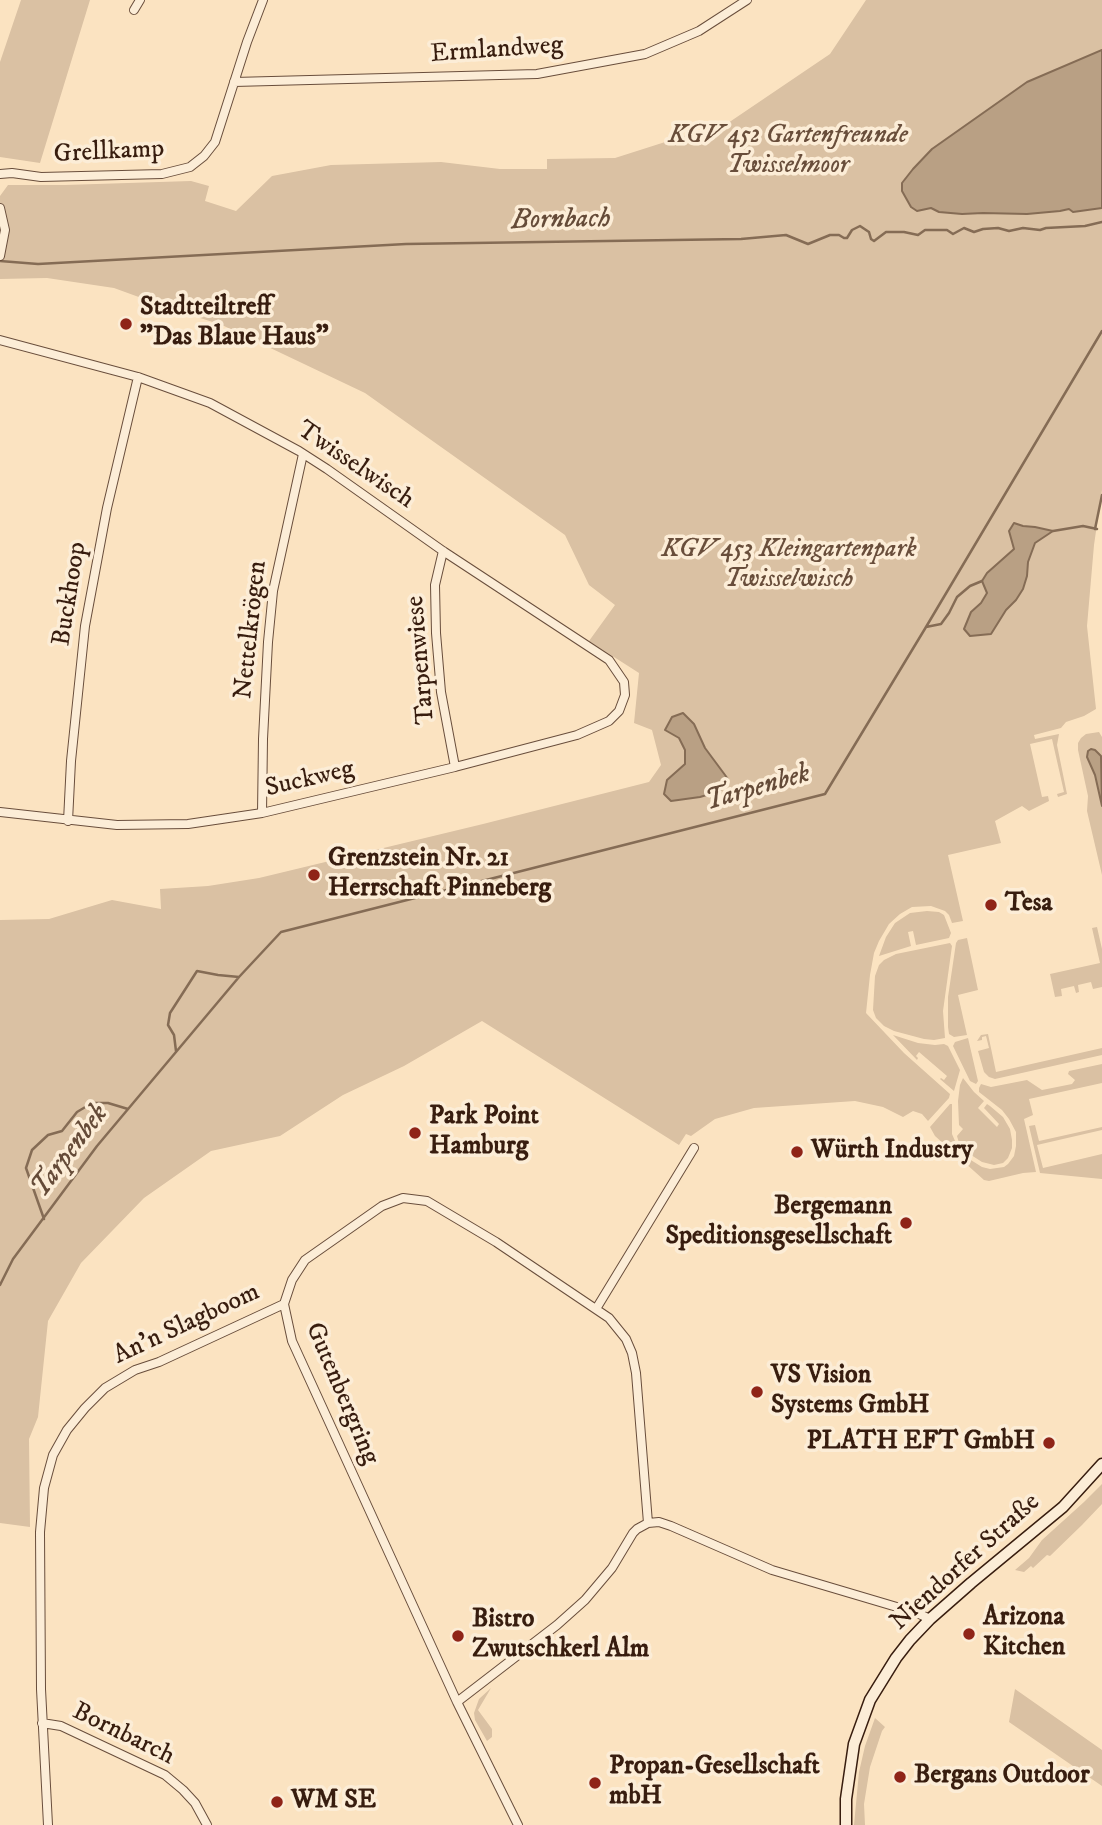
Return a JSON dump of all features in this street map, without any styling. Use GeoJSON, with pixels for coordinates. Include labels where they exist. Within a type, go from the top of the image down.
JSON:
{"type":"FeatureCollection","features":[{"type":"Feature","properties":{"kind":"main road","name":"Niendorfer Straße"},"geometry":{"type":"LineString","coordinates":[[846,1825],[846,1799],[854,1744],[870,1700],[896,1658],[930,1619],[1063,1507],[1102,1464]]}},
{"type":"Feature","properties":{"kind":"street"},"geometry":{"type":"LineString","coordinates":[[134,10],[140,0]]}},
{"type":"Feature","properties":{"kind":"street","name":"Grellkamp"},"geometry":{"type":"LineString","coordinates":[[0,174],[41,177],[162,174],[190,167],[204,156],[215,142],[263,0]]}},
{"type":"Feature","properties":{"kind":"street","name":"Ermlandweg"},"geometry":{"type":"LineString","coordinates":[[234,82],[537,74],[645,54],[699,31],[747,0]]}},
{"type":"Feature","properties":{"kind":"street"},"geometry":{"type":"LineString","coordinates":[[0,208],[5,230],[1,253]]}},
{"type":"Feature","properties":{"kind":"street","name":"Twisselwisch"},"geometry":{"type":"LineString","coordinates":[[0,340],[138,377],[210,403],[303,453],[443,551],[609,660],[624,682],[625,695],[619,711]]}},
{"type":"Feature","properties":{"kind":"street","name":"Buckhoop"},"geometry":{"type":"LineString","coordinates":[[68,821],[85,626],[100,542],[138,377]]}},
{"type":"Feature","properties":{"kind":"street","name":"Nettelkrögen"},"geometry":{"type":"LineString","coordinates":[[262,813],[263,739],[273,591],[303,453]]}},
{"type":"Feature","properties":{"kind":"street","name":"Tarpenwiese"},"geometry":{"type":"LineString","coordinates":[[443,551],[435,585],[436,633],[441,692],[455,767]]}},
{"type":"Feature","properties":{"kind":"street","name":"Suckweg"},"geometry":{"type":"LineString","coordinates":[[0,812],[117,825],[188,824],[262,813],[577,735],[600,725],[619,711]]}},
{"type":"Feature","properties":{"kind":"street"},"geometry":{"type":"LineString","coordinates":[[596,1309],[694,1147]]}},
{"type":"Feature","properties":{"kind":"street","name":"Gutenbergring"},"geometry":{"type":"LineString","coordinates":[[518,1825],[457,1702],[292,1341],[284,1304],[292,1280],[305,1260],[382,1206],[403,1198],[427,1201],[496,1242],[609,1318],[632,1353],[639,1392],[648,1523]]}},
{"type":"Feature","properties":{"kind":"street","name":"An'n Slagboom"},"geometry":{"type":"LineString","coordinates":[[48,1825],[42,1723],[40,1532],[44,1488],[53,1454],[67,1430],[105,1388],[135,1370],[159,1362],[284,1304]]}},
{"type":"Feature","properties":{"kind":"street"},"geometry":{"type":"LineString","coordinates":[[457,1702],[557,1625],[585,1600],[612,1568],[634,1533],[648,1523],[659,1522],[671,1526],[772,1570],[930,1619]]}},
{"type":"Feature","properties":{"kind":"street","name":"Bornbarch"},"geometry":{"type":"LineString","coordinates":[[42,1723],[61,1726],[165,1775],[195,1803],[207,1825]]}},
{"type":"Feature","properties":{"kind":"green space"},"geometry":{"type":"Polygon","coordinates":[[[21,0],[90,0],[40,163],[0,157],[0,62],[21,0]]]}},
{"type":"Feature","properties":{"kind":"green space"},"geometry":{"type":"Polygon","coordinates":[[[866,0],[1102,0],[1102,490],[1087,626],[1096,709],[1066,722],[1061,728],[1034,735],[1035,739],[1059,734],[1057,745],[1067,794],[1058,797],[1057,794],[1064,792],[1052,739],[1030,744],[1042,797],[1048,796],[1049,801],[1029,811],[1022,806],[995,821],[1001,843],[948,855],[963,921],[952,923],[945,911],[931,906],[912,907],[889,924],[874,953],[870,975],[866,1013],[904,1053],[950,1094],[949,1098],[928,1121],[922,1114],[913,1111],[903,1117],[883,1107],[855,1101],[754,1108],[715,1119],[691,1136],[686,1134],[679,1145],[482,1021],[404,1066],[343,1095],[280,1136],[211,1151],[144,1198],[81,1263],[48,1321],[38,1417],[29,1439],[30,1527],[0,1523],[0,920],[49,919],[112,900],[161,909],[160,889],[208,886],[259,878],[483,824],[649,782],[661,765],[652,730],[634,723],[639,673],[589,641],[615,605],[589,585],[565,535],[365,393],[222,325],[114,288],[47,278],[0,279],[0,196],[8,185],[191,181],[209,186],[205,201],[236,211],[272,176],[331,165],[441,162],[500,169],[547,169],[547,159],[615,158],[731,121],[830,54],[866,0]],[[694,724],[679,738],[685,750],[685,764],[667,780],[728,779],[705,748],[694,724]]]}},
{"type":"Feature","properties":{"kind":"green space"},"geometry":{"type":"Polygon","coordinates":[[[1099,732],[1102,737],[1102,759],[1101,756],[1089,762],[1102,806],[1102,875],[1087,811],[1088,796],[1078,750],[1081,738],[1086,734],[1099,732]]]}},
{"type":"Feature","properties":{"kind":"green space"},"geometry":{"type":"Polygon","coordinates":[[[927,911],[944,915],[951,933],[949,938],[916,945],[913,931],[908,932],[911,946],[879,956],[895,923],[910,913],[927,911]]]}},
{"type":"Feature","properties":{"kind":"green space"},"geometry":{"type":"Polygon","coordinates":[[[1097,927],[1102,949],[1102,987],[1093,989],[1091,982],[1078,985],[1079,992],[1076,993],[1074,986],[1061,989],[1062,996],[1055,997],[1050,974],[1100,963],[1092,928],[1097,927]]]}},
{"type":"Feature","properties":{"kind":"green space"},"geometry":{"type":"Polygon","coordinates":[[[967,938],[978,990],[958,995],[967,1035],[954,1037],[949,1034],[948,997],[956,943],[967,938]]]}},
{"type":"Feature","properties":{"kind":"green space"},"geometry":{"type":"Polygon","coordinates":[[[950,943],[952,946],[943,1011],[945,1038],[924,1039],[884,1026],[873,1010],[875,976],[879,965],[896,954],[950,943]]]}},
{"type":"Feature","properties":{"kind":"green space"},"geometry":{"type":"Polygon","coordinates":[[[988,1034],[996,1072],[1102,1048],[1102,1055],[995,1079],[984,1072],[978,1051],[989,1048],[986,1036],[977,1041],[981,1035],[988,1034]]]}},
{"type":"Feature","properties":{"kind":"green space"},"geometry":{"type":"Polygon","coordinates":[[[893,1035],[918,1043],[948,1046],[960,1070],[954,1091],[940,1079],[944,1080],[947,1076],[919,1052],[917,1060],[893,1035]]]}},
{"type":"Feature","properties":{"kind":"green space"},"geometry":{"type":"Polygon","coordinates":[[[968,1038],[978,1081],[976,1084],[970,1081],[953,1046],[955,1042],[968,1038]]]}},
{"type":"Feature","properties":{"kind":"green space"},"geometry":{"type":"Polygon","coordinates":[[[1102,1064],[1102,1083],[1029,1099],[1033,1115],[1024,1119],[1036,1172],[984,1180],[935,1136],[930,1127],[952,1104],[952,1134],[958,1148],[982,1167],[1004,1167],[1014,1156],[1016,1132],[1002,1110],[979,1092],[981,1084],[991,1087],[1027,1080],[1042,1090],[1072,1084],[1075,1080],[1068,1074],[1069,1071],[1102,1064]]]}},
{"type":"Feature","properties":{"kind":"green space"},"geometry":{"type":"Polygon","coordinates":[[[963,1078],[984,1101],[978,1108],[997,1127],[999,1124],[984,1108],[987,1104],[1003,1117],[1010,1129],[1012,1148],[1003,1163],[994,1165],[982,1162],[959,1143],[957,1136],[963,1129],[959,1125],[958,1101],[963,1078]]]}},
{"type":"Feature","properties":{"kind":"green space"},"geometry":{"type":"Polygon","coordinates":[[[1035,1125],[1039,1141],[1102,1127],[1102,1130],[1037,1145],[1043,1168],[1102,1154],[1102,1179],[1040,1173],[1029,1126],[1035,1125]]]}},
{"type":"Feature","properties":{"kind":"green space"},"geometry":{"type":"Polygon","coordinates":[[[1102,1484],[1102,1504],[1082,1525],[1050,1556],[1047,1555],[1033,1568],[1031,1566],[1024,1572],[1015,1570],[1029,1558],[1042,1540],[1102,1484]]]}},
{"type":"Feature","properties":{"kind":"green space"},"geometry":{"type":"Polygon","coordinates":[[[491,1688],[478,1710],[492,1729],[492,1737],[487,1741],[474,1713],[479,1699],[491,1688]]]}},
{"type":"Feature","properties":{"kind":"green space"},"geometry":{"type":"Polygon","coordinates":[[[1015,1689],[1102,1750],[1102,1786],[1009,1722],[1015,1689]]]}},
{"type":"Feature","properties":{"kind":"green space"},"geometry":{"type":"Polygon","coordinates":[[[875,1718],[885,1727],[870,1767],[864,1804],[865,1825],[854,1825],[859,1772],[875,1718]]]}},
{"type":"Feature","properties":{"kind":"shaded area"},"geometry":{"type":"Polygon","coordinates":[[[1102,50],[1102,208],[1027,214],[962,214],[939,212],[931,208],[917,211],[911,207],[902,191],[902,183],[932,149],[1027,82],[1102,50]]]}},
{"type":"Feature","properties":{"kind":"shaded area"},"geometry":{"type":"Polygon","coordinates":[[[1014,523],[1053,531],[1035,543],[1023,589],[991,634],[970,636],[964,629],[971,612],[987,593],[982,581],[987,573],[1014,549],[1009,531],[1014,523]]]}},
{"type":"Feature","properties":{"kind":"shaded area"},"geometry":{"type":"Polygon","coordinates":[[[683,713],[694,724],[705,748],[728,779],[720,791],[671,801],[664,794],[667,780],[685,764],[685,750],[679,738],[665,730],[672,717],[683,713]]]}},
{"type":"Feature","properties":{"kind":"shaded area"},"geometry":{"type":"Polygon","coordinates":[[[1091,749],[1101,756],[1102,806],[1095,775],[1087,757],[1091,749]]]}},
{"type":"Feature","properties":{"kind":"waterway","name":"Bornbach"},"geometry":{"type":"LineString","coordinates":[[0,261],[38,264],[406,244],[741,239],[786,235],[808,244],[830,235],[847,238],[852,230],[860,226],[869,232],[874,241],[886,232],[918,235],[925,230],[947,230],[953,234],[964,228],[974,232],[998,228],[1009,231],[1023,228],[1040,230],[1102,222]]}},
{"type":"Feature","properties":{"kind":"waterway","name":"Tarpenbek"},"geometry":{"type":"LineString","coordinates":[[0,1285],[13,1259],[97,1146],[239,977],[281,932],[825,794],[1102,331]]}},
{"type":"Feature","properties":{"kind":"waterway"},"geometry":{"type":"LineString","coordinates":[[1095,529],[1102,495]]}},
{"type":"Feature","properties":{"kind":"waterway"},"geometry":{"type":"LineString","coordinates":[[1053,531],[1083,526],[1097,529]]}},
{"type":"Feature","properties":{"kind":"waterway"},"geometry":{"type":"LineString","coordinates":[[926,627],[941,624],[957,597],[970,586],[982,581]]}},
{"type":"Feature","properties":{"kind":"waterway","name":"Tarpenbek"},"geometry":{"type":"LineString","coordinates":[[176,1051],[174,1035],[168,1025],[170,1013],[197,971],[239,977]]}},
{"type":"Feature","properties":{"kind":"waterway","name":"Tarpenbek"},"geometry":{"type":"LineString","coordinates":[[44,1219],[26,1168],[32,1150],[48,1135],[62,1131],[77,1112],[92,1103],[108,1103],[128,1109]]}},
{"type":"Feature","properties":{"kind":"place","name":"Stadtteiltreff \"Das Blaue Haus\""},"geometry":{"type":"Point","coordinates":[126,324]}},
{"type":"Feature","properties":{"kind":"place","name":"Grenzstein Nr. 21 Herrschaft Pinneberg"},"geometry":{"type":"Point","coordinates":[314,875]}},
{"type":"Feature","properties":{"kind":"place","name":"Tesa"},"geometry":{"type":"Point","coordinates":[991,905]}},
{"type":"Feature","properties":{"kind":"place","name":"Park Point Hamburg"},"geometry":{"type":"Point","coordinates":[415,1133]}},
{"type":"Feature","properties":{"kind":"place","name":"Würth Industry"},"geometry":{"type":"Point","coordinates":[797,1152]}},
{"type":"Feature","properties":{"kind":"place","name":"Bergemann Speditionsgesellschaft"},"geometry":{"type":"Point","coordinates":[906,1223]}},
{"type":"Feature","properties":{"kind":"place","name":"VS Vision Systems GmbH"},"geometry":{"type":"Point","coordinates":[757,1392]}},
{"type":"Feature","properties":{"kind":"place","name":"PLATH EFT GmbH"},"geometry":{"type":"Point","coordinates":[1049,1443]}},
{"type":"Feature","properties":{"kind":"place","name":"Arizona Kitchen"},"geometry":{"type":"Point","coordinates":[969,1634]}},
{"type":"Feature","properties":{"kind":"place","name":"Bistro Zwutschkerl Alm"},"geometry":{"type":"Point","coordinates":[458,1636]}},
{"type":"Feature","properties":{"kind":"place","name":"Bergans Outdoor"},"geometry":{"type":"Point","coordinates":[900,1777]}},
{"type":"Feature","properties":{"kind":"place","name":"Propan-Gesellschaft mbH"},"geometry":{"type":"Point","coordinates":[595,1783]}},
{"type":"Feature","properties":{"kind":"place","name":"WM SE"},"geometry":{"type":"Point","coordinates":[277,1802]}},
{"type":"Feature","properties":{"kind":"park label","name":"KGV 452 Gartenfreunde Twisselmoor"},"geometry":{"type":"Point","coordinates":[788,152]}},
{"type":"Feature","properties":{"kind":"park label","name":"KGV 453 Kleingartenpark Twisselwisch"},"geometry":{"type":"Point","coordinates":[789,566]}}]}
